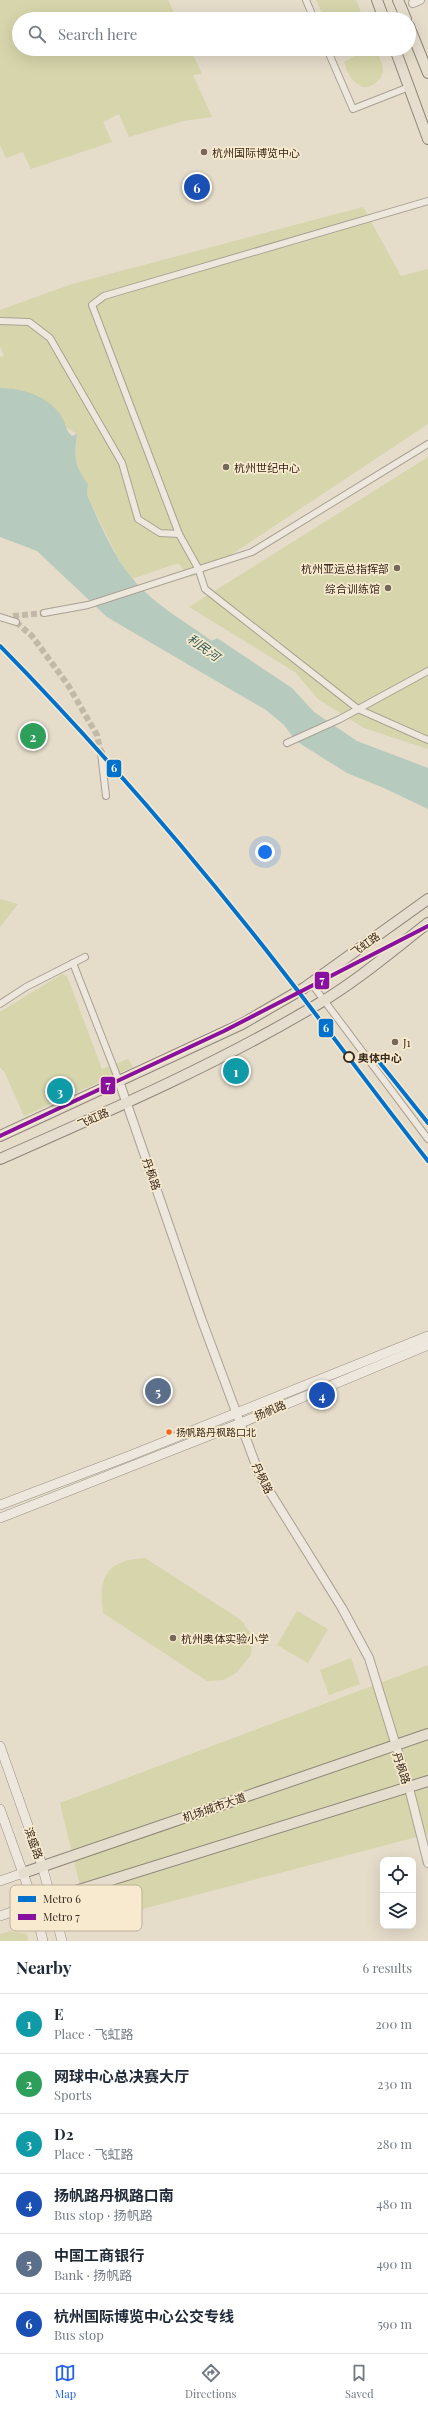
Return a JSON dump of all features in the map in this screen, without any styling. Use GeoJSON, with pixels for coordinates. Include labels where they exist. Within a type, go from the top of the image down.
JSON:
{"type":"FeatureCollection","features":[{"type":"Feature","properties":{"kind":"main road"},"geometry":{"type":"LineString","coordinates":[[377,0],[381,12]]}},
{"type":"Feature","properties":{"kind":"main road"},"geometry":{"type":"LineString","coordinates":[[398,0],[403,12]]}},
{"type":"Feature","properties":{"kind":"main road"},"geometry":{"type":"LineString","coordinates":[[416,43],[428,73]]}},
{"type":"Feature","properties":{"kind":"main road"},"geometry":{"type":"LineString","coordinates":[[398,56],[428,139]]}},
{"type":"Feature","properties":{"kind":"main road","name":"飞虹路"},"geometry":{"type":"LineString","coordinates":[[0,1136],[242,1024],[311,983],[428,899]]}},
{"type":"Feature","properties":{"kind":"main road","name":"飞虹路"},"geometry":{"type":"LineString","coordinates":[[0,1159],[128,1103],[323,1001],[353,981],[428,923]]}},
{"type":"Feature","properties":{"kind":"main road"},"geometry":{"type":"LineString","coordinates":[[0,1505],[129,1456],[428,1336]]}},
{"type":"Feature","properties":{"kind":"main road","name":"扬帆路"},"geometry":{"type":"LineString","coordinates":[[0,1518],[241,1423],[428,1345]]}},
{"type":"Feature","properties":{"kind":"main road","name":"机场城市大道"},"geometry":{"type":"LineString","coordinates":[[0,1881],[42,1865],[428,1734]]}},
{"type":"Feature","properties":{"kind":"main road","name":"滨盛路"},"geometry":{"type":"LineString","coordinates":[[0,1746],[48,1885]]}},
{"type":"Feature","properties":{"kind":"main road"},"geometry":{"type":"LineString","coordinates":[[101,1885],[428,1781]]}},
{"type":"Feature","properties":{"kind":"main road","name":"滨盛路"},"geometry":{"type":"LineString","coordinates":[[0,1809],[27,1885]]}},
{"type":"Feature","properties":{"kind":"main road"},"geometry":{"type":"LineString","coordinates":[[0,1916],[10,1912]]}},
{"type":"Feature","properties":{"kind":"main road","name":"滨盛路"},"geometry":{"type":"LineString","coordinates":[[41,1931],[43,1941]]}},
{"type":"Feature","properties":{"kind":"main road","name":"滨盛路"},"geometry":{"type":"LineString","coordinates":[[60,1931],[62,1941]]}},
{"type":"Feature","properties":{"kind":"street"},"geometry":{"type":"LineString","coordinates":[[306,0],[311,12]]}},
{"type":"Feature","properties":{"kind":"street"},"geometry":{"type":"LineString","coordinates":[[330,56],[353,109],[409,87]]}},
{"type":"Feature","properties":{"kind":"street"},"geometry":{"type":"LineString","coordinates":[[428,201],[104,296],[92,305],[179,534],[198,568],[205,589],[358,709],[428,740]]}},
{"type":"Feature","properties":{"kind":"street"},"geometry":{"type":"LineString","coordinates":[[0,321],[29,322],[50,338],[122,463],[138,519],[160,534],[179,534]]}},
{"type":"Feature","properties":{"kind":"street"},"geometry":{"type":"LineString","coordinates":[[44,613],[88,605],[198,568],[252,552],[428,444]]}},
{"type":"Feature","properties":{"kind":"street"},"geometry":{"type":"LineString","coordinates":[[3,617],[15,619]]}},
{"type":"Feature","properties":{"kind":"street"},"geometry":{"type":"LineString","coordinates":[[287,743],[358,709],[428,671]]}},
{"type":"Feature","properties":{"kind":"street"},"geometry":{"type":"LineString","coordinates":[[101,754],[106,796]]}},
{"type":"Feature","properties":{"kind":"street"},"geometry":{"type":"LineString","coordinates":[[0,1004],[26,987],[85,957]]}},
{"type":"Feature","properties":{"kind":"street"},"geometry":{"type":"LineString","coordinates":[[73,963],[119,1081]]}},
{"type":"Feature","properties":{"kind":"street"},"geometry":{"type":"LineString","coordinates":[[311,983],[428,1139]]}},
{"type":"Feature","properties":{"kind":"street","name":"丹枫路"},"geometry":{"type":"LineString","coordinates":[[119,1081],[128,1103],[202,1318],[260,1476],[342,1608],[369,1658],[409,1788],[428,1863]]}},
{"type":"Feature","properties":{"kind":"green space"},"geometry":{"type":"Polygon","coordinates":[[[0,0],[168,0],[174,12],[12,12],[12,56],[193,56],[202,74],[193,75],[212,117],[183,121],[129,137],[119,114],[103,122],[112,142],[31,169],[23,152],[6,158],[0,145],[0,0]]]}},
{"type":"Feature","properties":{"kind":"green space"},"geometry":{"type":"Polygon","coordinates":[[[316,0],[356,0],[361,12],[322,12],[316,0]]]}},
{"type":"Feature","properties":{"kind":"green space"},"geometry":{"type":"Polygon","coordinates":[[[355,56],[379,56],[383,67],[381,78],[371,86],[363,87],[353,81],[344,62],[355,56]]]}},
{"type":"Feature","properties":{"kind":"green space","name":"杭州世纪中心"},"geometry":{"type":"Polygon","coordinates":[[[363,207],[401,276],[428,269],[428,424],[205,572],[190,577],[178,563],[132,579],[118,558],[87,495],[88,484],[77,466],[76,460],[77,434],[64,426],[62,416],[40,400],[18,390],[0,388],[0,357],[4,356],[0,346],[0,310],[72,284],[363,207]]]}},
{"type":"Feature","properties":{"kind":"green space","name":"综合训练馆"},"geometry":{"type":"Polygon","coordinates":[[[428,457],[428,749],[364,728],[318,699],[295,672],[189,607],[428,457]]]}},
{"type":"Feature","properties":{"kind":"green space"},"geometry":{"type":"Polygon","coordinates":[[[0,899],[18,904],[0,927],[0,899]]]}},
{"type":"Feature","properties":{"kind":"green space"},"geometry":{"type":"Polygon","coordinates":[[[62,974],[67,976],[102,1069],[128,1059],[133,1067],[24,1116],[5,1073],[0,1067],[0,1012],[62,974]]]}},
{"type":"Feature","properties":{"kind":"green space"},"geometry":{"type":"Polygon","coordinates":[[[145,1558],[241,1620],[253,1637],[251,1655],[236,1673],[223,1680],[207,1681],[103,1613],[102,1590],[104,1580],[108,1573],[113,1567],[121,1562],[145,1558]]]}},
{"type":"Feature","properties":{"kind":"green space"},"geometry":{"type":"Polygon","coordinates":[[[297,1611],[328,1629],[308,1663],[277,1645],[297,1611]]]}},
{"type":"Feature","properties":{"kind":"green space"},"geometry":{"type":"Polygon","coordinates":[[[351,1658],[360,1684],[329,1695],[320,1670],[351,1658]]]}},
{"type":"Feature","properties":{"kind":"green space"},"geometry":{"type":"Polygon","coordinates":[[[428,1665],[428,1834],[142,1909],[142,1885],[80,1885],[60,1803],[428,1665]]]}},
{"type":"Feature","properties":{"kind":"green space"},"geometry":{"type":"Polygon","coordinates":[[[10,1931],[27,1934],[28,1941],[0,1941],[0,1934],[10,1931]]]}},
{"type":"Feature","properties":{"kind":"water","name":"利民河"},"geometry":{"type":"Polygon","coordinates":[[[0,388],[25,391],[48,402],[60,414],[69,433],[72,436],[77,434],[75,455],[80,471],[88,484],[87,495],[112,549],[125,569],[140,587],[170,612],[212,641],[217,638],[292,688],[314,712],[357,741],[428,768],[428,809],[384,788],[347,773],[296,741],[284,725],[266,710],[107,617],[37,551],[0,537],[0,388]]]}},
{"type":"Feature","properties":{"kind":"tunnel"},"geometry":{"type":"LineString","coordinates":[[13,616],[44,613]]}},
{"type":"Feature","properties":{"kind":"tunnel"},"geometry":{"type":"LineString","coordinates":[[16,622],[32,636],[68,685],[97,735],[101,753]]}},
{"type":"Feature","properties":{"kind":"metro line","name":"6"},"geometry":{"type":"LineString","coordinates":[[0,646],[98,750],[221,894],[274,960],[428,1161]]}},
{"type":"Feature","properties":{"kind":"metro line","name":"7"},"geometry":{"type":"LineString","coordinates":[[0,1136],[224,1031],[428,926]]}},
{"type":"Feature","properties":{"kind":"metro line","name":"6"},"geometry":{"type":"LineString","coordinates":[[380,1063],[428,1123]]}},
{"type":"Feature","properties":{"kind":"place","name":"杭州国际博览中心"},"geometry":{"type":"Point","coordinates":[204,152]}},
{"type":"Feature","properties":{"kind":"place","name":"杭州国际博览中心公交专线"},"geometry":{"type":"Point","coordinates":[197,187]}},
{"type":"Feature","properties":{"kind":"place","name":"杭州世纪中心"},"geometry":{"type":"Point","coordinates":[226,467]}},
{"type":"Feature","properties":{"kind":"place","name":"杭州亚运总指挥部"},"geometry":{"type":"Point","coordinates":[397,568]}},
{"type":"Feature","properties":{"kind":"place","name":"综合训练馆"},"geometry":{"type":"Point","coordinates":[388,588]}},
{"type":"Feature","properties":{"kind":"place","name":"网球中心总决赛大厅"},"geometry":{"type":"Point","coordinates":[33,736]}},
{"type":"Feature","properties":{"kind":"place","name":"J1"},"geometry":{"type":"Point","coordinates":[395,1042]}},
{"type":"Feature","properties":{"kind":"place","name":"奥体中心"},"geometry":{"type":"Point","coordinates":[349,1057]}},
{"type":"Feature","properties":{"kind":"place","name":"E"},"geometry":{"type":"Point","coordinates":[236,1071]}},
{"type":"Feature","properties":{"kind":"place","name":"D2"},"geometry":{"type":"Point","coordinates":[60,1091]}},
{"type":"Feature","properties":{"kind":"place","name":"中国工商银行"},"geometry":{"type":"Point","coordinates":[158,1391]}},
{"type":"Feature","properties":{"kind":"place","name":"扬帆路丹枫路口南"},"geometry":{"type":"Point","coordinates":[322,1395]}},
{"type":"Feature","properties":{"kind":"place","name":"扬帆路丹枫路口北"},"geometry":{"type":"Point","coordinates":[169,1432]}},
{"type":"Feature","properties":{"kind":"place","name":"杭州奥体实验小学"},"geometry":{"type":"Point","coordinates":[173,1638]}}]}
